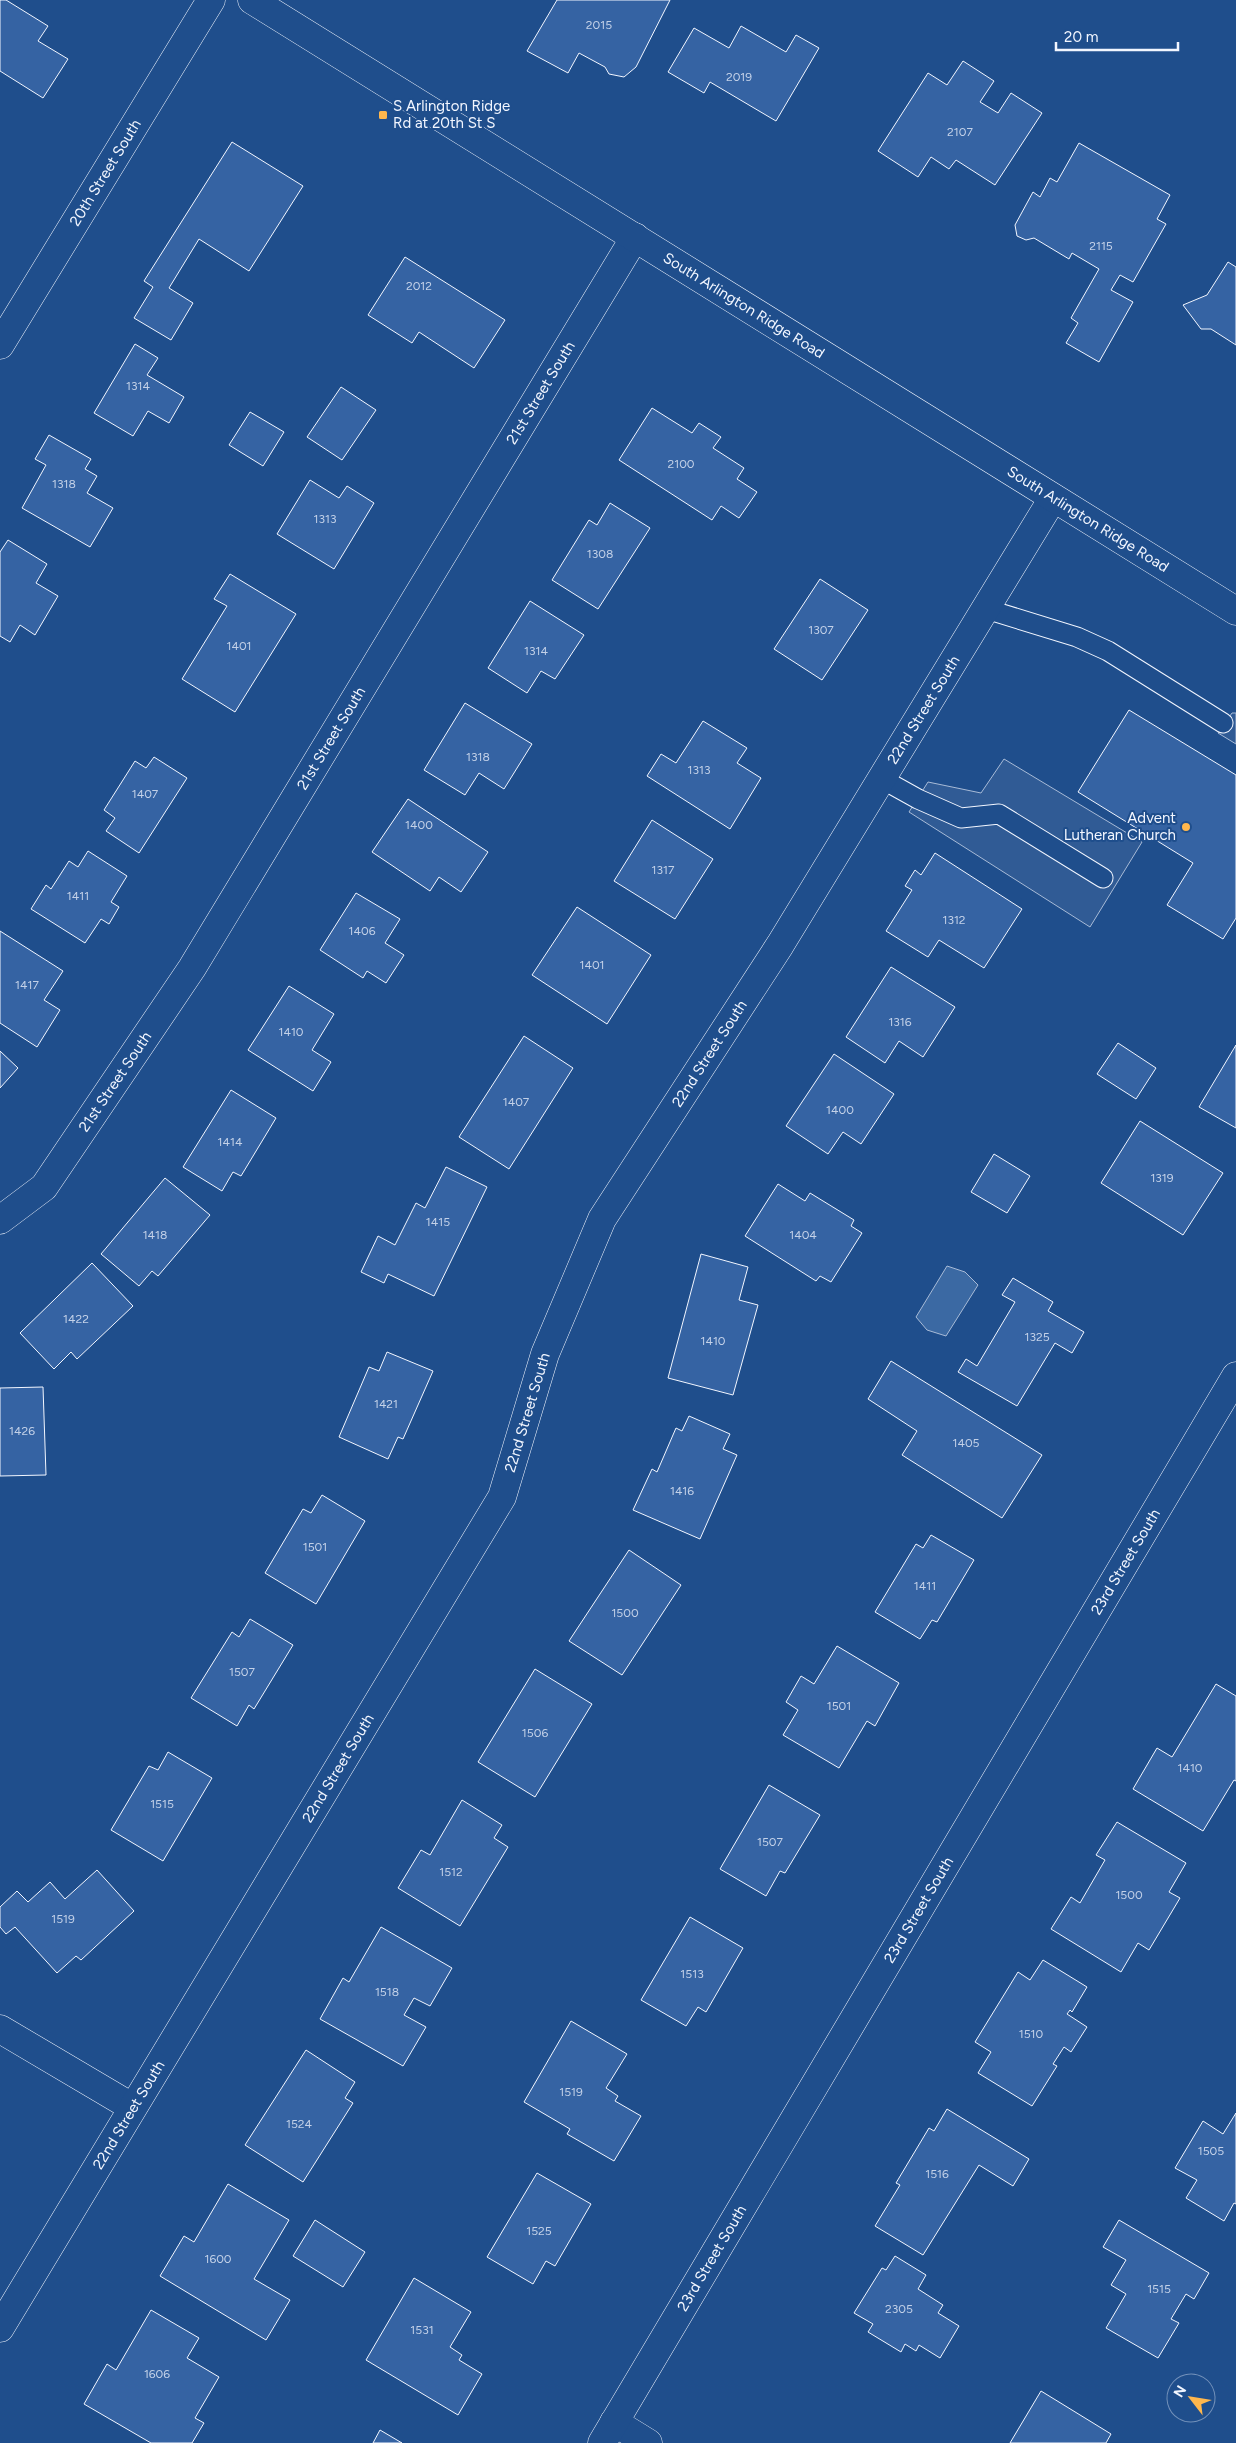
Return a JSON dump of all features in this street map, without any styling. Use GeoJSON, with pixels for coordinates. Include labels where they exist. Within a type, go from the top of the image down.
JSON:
{"type":"FeatureCollection","features":[{"type":"Feature","properties":{"kind":"street","name":"20th Street South"},"geometry":{"type":"LineString","coordinates":[[0,345],[211,0]]}},
{"type":"Feature","properties":{"kind":"street","name":"South Arlington Ridge Road"},"geometry":{"type":"LineString","coordinates":[[252,0],[1236,611]]}},
{"type":"Feature","properties":{"kind":"street","name":"21st Street South"},"geometry":{"type":"LineString","coordinates":[[0,1220],[44,1187],[192,968],[635,237]]}},
{"type":"Feature","properties":{"kind":"street","name":"22nd Street South"},"geometry":{"type":"LineString","coordinates":[[0,2328],[502,1497],[545,1354],[602,1219],[780,945],[1053,498]]}},
{"type":"Feature","properties":{"kind":"street","name":"23rd Street South"},"geometry":{"type":"LineString","coordinates":[[608,2433],[1236,1376]]}},
{"type":"Feature","properties":{"kind":"street"},"geometry":{"type":"LineString","coordinates":[[0,2028],[132,2107]]}},
{"type":"Feature","properties":{"kind":"street"},"geometry":{"type":"LineString","coordinates":[[608,2433],[648,2443]]}},
{"type":"Feature","properties":{"kind":"lane"},"geometry":{"type":"LineString","coordinates":[[986,609],[1077,637],[1108,651],[1223,723]]}},
{"type":"Feature","properties":{"kind":"lane"},"geometry":{"type":"LineString","coordinates":[[882,779],[918,799],[961,818],[999,814],[1102,878]]}},
{"type":"Feature","properties":{"kind":"shaded area"},"geometry":{"type":"Polygon","coordinates":[[[1232,713],[1236,713],[1236,744],[1218,733],[1232,713]]]}},
{"type":"Feature","properties":{"kind":"shaded area"},"geometry":{"type":"Polygon","coordinates":[[[1004,759],[1142,842],[1090,927],[909,812],[928,782],[981,793],[1004,759]]]}},
{"type":"Feature","properties":{"kind":"shaded area"},"geometry":{"type":"Polygon","coordinates":[[[947,1266],[965,1272],[978,1285],[946,1336],[927,1330],[916,1317],[947,1266]]]}},
{"type":"Feature","properties":{"kind":"building"},"geometry":{"type":"Polygon","coordinates":[[[0,0],[6,0],[48,26],[38,41],[68,59],[43,98],[0,71],[0,0]]]}},
{"type":"Feature","properties":{"kind":"building"},"geometry":{"type":"Polygon","coordinates":[[[557,0],[670,0],[636,67],[624,77],[609,74],[605,67],[579,53],[568,73],[527,51],[557,0]]]}},
{"type":"Feature","properties":{"kind":"building"},"geometry":{"type":"Polygon","coordinates":[[[741,26],[786,52],[796,35],[819,48],[776,121],[710,82],[704,93],[668,72],[694,28],[729,48],[741,26]]]}},
{"type":"Feature","properties":{"kind":"building"},"geometry":{"type":"Polygon","coordinates":[[[963,61],[994,81],[980,102],[998,113],[1011,93],[1042,113],[995,185],[956,160],[949,169],[931,157],[918,177],[878,151],[928,73],[947,85],[963,61]]]}},
{"type":"Feature","properties":{"kind":"building"},"geometry":{"type":"Polygon","coordinates":[[[232,142],[303,186],[249,271],[199,239],[169,288],[193,303],[171,340],[134,318],[153,287],[144,281],[232,142]]]}},
{"type":"Feature","properties":{"kind":"building"},"geometry":{"type":"Polygon","coordinates":[[[1079,143],[1170,195],[1157,219],[1166,224],[1133,282],[1120,275],[1111,290],[1133,302],[1099,362],[1066,343],[1078,323],[1071,318],[1099,269],[1072,253],[1069,259],[1034,238],[1026,240],[1017,236],[1015,225],[1033,192],[1040,197],[1050,178],[1057,182],[1079,143]]]}},
{"type":"Feature","properties":{"kind":"building"},"geometry":{"type":"Polygon","coordinates":[[[405,257],[505,320],[474,368],[419,332],[412,343],[368,315],[405,257]]]}},
{"type":"Feature","properties":{"kind":"building"},"geometry":{"type":"Polygon","coordinates":[[[1228,262],[1236,267],[1236,345],[1211,329],[1201,329],[1183,305],[1207,295],[1228,262]]]}},
{"type":"Feature","properties":{"kind":"building"},"geometry":{"type":"Polygon","coordinates":[[[135,344],[158,358],[147,375],[184,397],[169,423],[148,411],[133,436],[94,413],[135,344]]]}},
{"type":"Feature","properties":{"kind":"building"},"geometry":{"type":"Polygon","coordinates":[[[341,387],[376,410],[342,460],[307,437],[341,387]]]}},
{"type":"Feature","properties":{"kind":"building"},"geometry":{"type":"Polygon","coordinates":[[[652,408],[692,433],[699,423],[721,437],[713,448],[744,468],[737,479],[757,492],[739,518],[721,506],[712,520],[619,460],[652,408]]]}},
{"type":"Feature","properties":{"kind":"building"},"geometry":{"type":"Polygon","coordinates":[[[250,412],[284,432],[263,466],[229,445],[250,412]]]}},
{"type":"Feature","properties":{"kind":"building"},"geometry":{"type":"Polygon","coordinates":[[[49,435],[91,459],[85,469],[97,476],[87,493],[113,508],[90,547],[22,508],[46,465],[35,459],[49,435]]]}},
{"type":"Feature","properties":{"kind":"building"},"geometry":{"type":"Polygon","coordinates":[[[310,480],[339,498],[347,486],[374,503],[334,569],[277,534],[310,480]]]}},
{"type":"Feature","properties":{"kind":"building"},"geometry":{"type":"Polygon","coordinates":[[[610,503],[650,528],[598,609],[552,580],[589,520],[597,525],[610,503]]]}},
{"type":"Feature","properties":{"kind":"building"},"geometry":{"type":"Polygon","coordinates":[[[8,540],[47,564],[36,583],[58,596],[35,635],[20,625],[10,642],[0,636],[0,552],[8,540]]]}},
{"type":"Feature","properties":{"kind":"building"},"geometry":{"type":"Polygon","coordinates":[[[230,574],[296,614],[235,712],[182,679],[227,606],[214,599],[230,574]]]}},
{"type":"Feature","properties":{"kind":"building"},"geometry":{"type":"Polygon","coordinates":[[[820,579],[868,610],[822,680],[774,649],[820,579]]]}},
{"type":"Feature","properties":{"kind":"building"},"geometry":{"type":"Polygon","coordinates":[[[530,601],[584,635],[555,679],[541,671],[527,693],[488,668],[530,601]]]}},
{"type":"Feature","properties":{"kind":"building"},"geometry":{"type":"Polygon","coordinates":[[[465,703],[532,744],[504,789],[479,773],[465,795],[424,770],[465,703]]]}},
{"type":"Feature","properties":{"kind":"building","name":"Advent Lutheran Church"},"geometry":{"type":"Polygon","coordinates":[[[1129,710],[1236,775],[1236,918],[1223,939],[1167,905],[1193,863],[1078,792],[1129,710]]]}},
{"type":"Feature","properties":{"kind":"building"},"geometry":{"type":"Polygon","coordinates":[[[703,721],[747,748],[737,763],[761,778],[730,829],[647,776],[661,754],[676,763],[703,721]]]}},
{"type":"Feature","properties":{"kind":"building"},"geometry":{"type":"Polygon","coordinates":[[[154,757],[187,778],[139,853],[106,831],[115,818],[104,810],[135,761],[146,768],[154,757]]]}},
{"type":"Feature","properties":{"kind":"building"},"geometry":{"type":"Polygon","coordinates":[[[408,799],[488,852],[461,892],[439,877],[430,891],[372,852],[408,799]]]}},
{"type":"Feature","properties":{"kind":"building"},"geometry":{"type":"Polygon","coordinates":[[[652,820],[713,859],[675,919],[614,881],[652,820]]]}},
{"type":"Feature","properties":{"kind":"building"},"geometry":{"type":"Polygon","coordinates":[[[88,851],[127,876],[111,902],[119,907],[109,924],[101,919],[85,943],[31,909],[46,885],[51,889],[69,861],[78,867],[88,851]]]}},
{"type":"Feature","properties":{"kind":"building"},"geometry":{"type":"Polygon","coordinates":[[[935,853],[1022,909],[984,968],[939,940],[928,957],[886,931],[912,890],[905,886],[915,870],[921,875],[935,853]]]}},
{"type":"Feature","properties":{"kind":"building"},"geometry":{"type":"Polygon","coordinates":[[[356,893],[400,919],[385,943],[404,955],[386,983],[367,971],[363,978],[320,950],[356,893]]]}},
{"type":"Feature","properties":{"kind":"building"},"geometry":{"type":"Polygon","coordinates":[[[577,907],[651,955],[607,1024],[532,975],[577,907]]]}},
{"type":"Feature","properties":{"kind":"building"},"geometry":{"type":"Polygon","coordinates":[[[0,931],[63,971],[44,1000],[60,1010],[37,1047],[0,1023],[0,931]]]}},
{"type":"Feature","properties":{"kind":"building"},"geometry":{"type":"Polygon","coordinates":[[[891,967],[955,1007],[923,1057],[899,1041],[885,1063],[846,1037],[891,967]]]}},
{"type":"Feature","properties":{"kind":"building"},"geometry":{"type":"Polygon","coordinates":[[[289,986],[334,1014],[312,1050],[331,1062],[313,1091],[248,1050],[289,986]]]}},
{"type":"Feature","properties":{"kind":"building"},"geometry":{"type":"Polygon","coordinates":[[[524,1036],[573,1068],[509,1169],[459,1137],[524,1036]]]}},
{"type":"Feature","properties":{"kind":"building"},"geometry":{"type":"Polygon","coordinates":[[[1118,1043],[1156,1068],[1136,1099],[1097,1074],[1118,1043]]]}},
{"type":"Feature","properties":{"kind":"building"},"geometry":{"type":"Polygon","coordinates":[[[1236,1045],[1236,1128],[1199,1107],[1236,1045]]]}},
{"type":"Feature","properties":{"kind":"building"},"geometry":{"type":"Polygon","coordinates":[[[0,1051],[18,1068],[0,1088],[0,1051]]]}},
{"type":"Feature","properties":{"kind":"building"},"geometry":{"type":"Polygon","coordinates":[[[834,1054],[894,1094],[861,1144],[843,1132],[828,1154],[786,1126],[834,1054]]]}},
{"type":"Feature","properties":{"kind":"building"},"geometry":{"type":"Polygon","coordinates":[[[231,1090],[276,1118],[241,1176],[233,1172],[222,1191],[183,1167],[231,1090]]]}},
{"type":"Feature","properties":{"kind":"building"},"geometry":{"type":"Polygon","coordinates":[[[1140,1121],[1223,1173],[1183,1235],[1101,1183],[1140,1121]]]}},
{"type":"Feature","properties":{"kind":"building"},"geometry":{"type":"Polygon","coordinates":[[[994,1154],[1030,1176],[1007,1213],[971,1192],[994,1154]]]}},
{"type":"Feature","properties":{"kind":"building"},"geometry":{"type":"Polygon","coordinates":[[[446,1167],[487,1187],[434,1296],[388,1274],[384,1283],[361,1272],[378,1236],[395,1245],[416,1203],[425,1208],[446,1167]]]}},
{"type":"Feature","properties":{"kind":"building"},"geometry":{"type":"Polygon","coordinates":[[[165,1178],[210,1215],[158,1276],[152,1271],[139,1286],[101,1254],[165,1178]]]}},
{"type":"Feature","properties":{"kind":"building"},"geometry":{"type":"Polygon","coordinates":[[[778,1184],[805,1201],[810,1193],[854,1220],[851,1226],[862,1233],[831,1282],[820,1276],[816,1281],[745,1236],[778,1184]]]}},
{"type":"Feature","properties":{"kind":"building"},"geometry":{"type":"Polygon","coordinates":[[[701,1254],[748,1267],[739,1300],[758,1305],[733,1395],[668,1378],[701,1254]]]}},
{"type":"Feature","properties":{"kind":"building"},"geometry":{"type":"Polygon","coordinates":[[[92,1263],[133,1306],[77,1359],[71,1352],[54,1369],[20,1333],[92,1263]]]}},
{"type":"Feature","properties":{"kind":"building"},"geometry":{"type":"Polygon","coordinates":[[[1013,1278],[1053,1302],[1048,1311],[1084,1332],[1072,1353],[1055,1343],[1017,1406],[958,1372],[966,1359],[977,1366],[1015,1302],[1002,1295],[1013,1278]]]}},
{"type":"Feature","properties":{"kind":"building"},"geometry":{"type":"Polygon","coordinates":[[[387,1352],[433,1371],[403,1439],[398,1437],[388,1459],[339,1437],[369,1367],[379,1371],[387,1352]]]}},
{"type":"Feature","properties":{"kind":"building"},"geometry":{"type":"Polygon","coordinates":[[[891,1361],[1042,1455],[1002,1518],[902,1455],[917,1431],[868,1399],[891,1361]]]}},
{"type":"Feature","properties":{"kind":"building"},"geometry":{"type":"Polygon","coordinates":[[[43,1387],[46,1475],[0,1476],[0,1388],[43,1387]]]}},
{"type":"Feature","properties":{"kind":"building"},"geometry":{"type":"Polygon","coordinates":[[[689,1416],[730,1434],[723,1449],[737,1455],[700,1539],[633,1510],[652,1469],[657,1472],[676,1428],[682,1431],[689,1416]]]}},
{"type":"Feature","properties":{"kind":"building"},"geometry":{"type":"Polygon","coordinates":[[[322,1495],[365,1521],[316,1604],[265,1573],[303,1509],[311,1513],[322,1495]]]}},
{"type":"Feature","properties":{"kind":"building"},"geometry":{"type":"Polygon","coordinates":[[[931,1535],[974,1560],[937,1622],[932,1620],[920,1639],[875,1612],[916,1544],[923,1548],[931,1535]]]}},
{"type":"Feature","properties":{"kind":"building"},"geometry":{"type":"Polygon","coordinates":[[[629,1550],[681,1585],[622,1675],[569,1641],[629,1550]]]}},
{"type":"Feature","properties":{"kind":"building"},"geometry":{"type":"Polygon","coordinates":[[[250,1619],[293,1645],[254,1709],[249,1705],[237,1726],[191,1698],[232,1632],[239,1637],[250,1619]]]}},
{"type":"Feature","properties":{"kind":"building"},"geometry":{"type":"Polygon","coordinates":[[[837,1646],[899,1683],[875,1726],[867,1721],[839,1768],[783,1735],[798,1710],[786,1702],[801,1676],[814,1684],[837,1646]]]}},
{"type":"Feature","properties":{"kind":"building"},"geometry":{"type":"Polygon","coordinates":[[[535,1669],[592,1704],[535,1797],[478,1762],[535,1669]]]}},
{"type":"Feature","properties":{"kind":"building"},"geometry":{"type":"Polygon","coordinates":[[[1216,1684],[1236,1696],[1236,1781],[1234,1780],[1203,1831],[1133,1789],[1157,1748],[1172,1757],[1216,1684]]]}},
{"type":"Feature","properties":{"kind":"building"},"geometry":{"type":"Polygon","coordinates":[[[168,1752],[212,1778],[163,1861],[111,1830],[149,1766],[158,1770],[168,1752]]]}},
{"type":"Feature","properties":{"kind":"building"},"geometry":{"type":"Polygon","coordinates":[[[769,1785],[820,1815],[785,1873],[780,1871],[766,1896],[720,1869],[769,1785]]]}},
{"type":"Feature","properties":{"kind":"building"},"geometry":{"type":"Polygon","coordinates":[[[462,1800],[502,1825],[494,1838],[508,1847],[460,1926],[398,1888],[421,1850],[430,1855],[462,1800]]]}},
{"type":"Feature","properties":{"kind":"building"},"geometry":{"type":"Polygon","coordinates":[[[1117,1822],[1186,1863],[1169,1892],[1180,1898],[1149,1950],[1138,1943],[1121,1972],[1051,1929],[1071,1897],[1080,1903],[1105,1860],[1096,1855],[1117,1822]]]}},
{"type":"Feature","properties":{"kind":"building"},"geometry":{"type":"Polygon","coordinates":[[[97,1870],[134,1911],[81,1960],[76,1956],[57,1973],[15,1927],[6,1934],[0,1927],[0,1907],[17,1891],[28,1902],[50,1882],[65,1899],[97,1870]]]}},
{"type":"Feature","properties":{"kind":"building"},"geometry":{"type":"Polygon","coordinates":[[[690,1917],[743,1948],[706,2012],[698,2007],[686,2026],[641,2000],[690,1917]]]}},
{"type":"Feature","properties":{"kind":"building"},"geometry":{"type":"Polygon","coordinates":[[[381,1927],[452,1968],[430,2006],[414,1998],[404,2015],[426,2027],[403,2066],[320,2019],[343,1978],[349,1982],[381,1927]]]}},
{"type":"Feature","properties":{"kind":"building"},"geometry":{"type":"Polygon","coordinates":[[[1043,1960],[1087,1987],[1072,2012],[1070,2010],[1067,2014],[1087,2027],[1071,2052],[1064,2047],[1053,2064],[1057,2066],[1032,2106],[978,2073],[991,2052],[975,2042],[1018,1972],[1030,1980],[1043,1960]]]}},
{"type":"Feature","properties":{"kind":"building"},"geometry":{"type":"Polygon","coordinates":[[[571,2021],[627,2054],[606,2088],[618,2096],[615,2101],[641,2116],[614,2161],[567,2134],[570,2129],[524,2102],[571,2021]]]}},
{"type":"Feature","properties":{"kind":"building"},"geometry":{"type":"Polygon","coordinates":[[[306,2050],[355,2082],[345,2098],[353,2103],[303,2182],[245,2145],[306,2050]]]}},
{"type":"Feature","properties":{"kind":"building"},"geometry":{"type":"Polygon","coordinates":[[[947,2109],[1029,2159],[1013,2186],[979,2165],[923,2255],[875,2226],[900,2185],[896,2183],[929,2128],[934,2131],[947,2109]]]}},
{"type":"Feature","properties":{"kind":"building"},"geometry":{"type":"Polygon","coordinates":[[[1236,2113],[1236,2204],[1234,2203],[1224,2221],[1186,2198],[1197,2180],[1175,2168],[1203,2121],[1223,2134],[1236,2113]]]}},
{"type":"Feature","properties":{"kind":"building"},"geometry":{"type":"Polygon","coordinates":[[[537,2173],[591,2204],[555,2266],[546,2261],[533,2284],[487,2257],[537,2173]]]}},
{"type":"Feature","properties":{"kind":"building"},"geometry":{"type":"Polygon","coordinates":[[[228,2184],[289,2220],[254,2279],[290,2300],[266,2340],[160,2276],[184,2236],[194,2242],[228,2184]]]}},
{"type":"Feature","properties":{"kind":"building"},"geometry":{"type":"Polygon","coordinates":[[[315,2220],[365,2252],[343,2287],[293,2256],[315,2220]]]}},
{"type":"Feature","properties":{"kind":"building"},"geometry":{"type":"Polygon","coordinates":[[[1119,2220],[1209,2273],[1194,2299],[1186,2294],[1171,2319],[1179,2323],[1158,2358],[1106,2328],[1126,2294],[1111,2285],[1126,2260],[1103,2247],[1119,2220]]]}},
{"type":"Feature","properties":{"kind":"building"},"geometry":{"type":"Polygon","coordinates":[[[895,2256],[926,2275],[918,2289],[943,2305],[938,2313],[959,2326],[940,2358],[919,2345],[916,2351],[905,2344],[901,2352],[868,2332],[873,2324],[854,2313],[882,2268],[886,2270],[895,2256]]]}},
{"type":"Feature","properties":{"kind":"building"},"geometry":{"type":"Polygon","coordinates":[[[414,2278],[471,2312],[450,2347],[462,2355],[459,2360],[482,2374],[458,2415],[366,2360],[414,2278]]]}},
{"type":"Feature","properties":{"kind":"building"},"geometry":{"type":"Polygon","coordinates":[[[151,2310],[199,2338],[187,2358],[219,2377],[195,2418],[204,2423],[192,2443],[151,2443],[84,2404],[107,2364],[116,2370],[151,2310]]]}},
{"type":"Feature","properties":{"kind":"building"},"geometry":{"type":"Polygon","coordinates":[[[1041,2391],[1111,2434],[1106,2443],[1010,2443],[1041,2391]]]}},
{"type":"Feature","properties":{"kind":"building"},"geometry":{"type":"Polygon","coordinates":[[[380,2430],[402,2443],[373,2443],[380,2430]]]}},
{"type":"Feature","properties":{"kind":"place","name":"S Arlington Ridge Rd at 20th St S"},"geometry":{"type":"Point","coordinates":[383,115]}},
{"type":"Feature","properties":{"kind":"place","name":"Advent Lutheran Church"},"geometry":{"type":"Point","coordinates":[1186,827]}}]}
